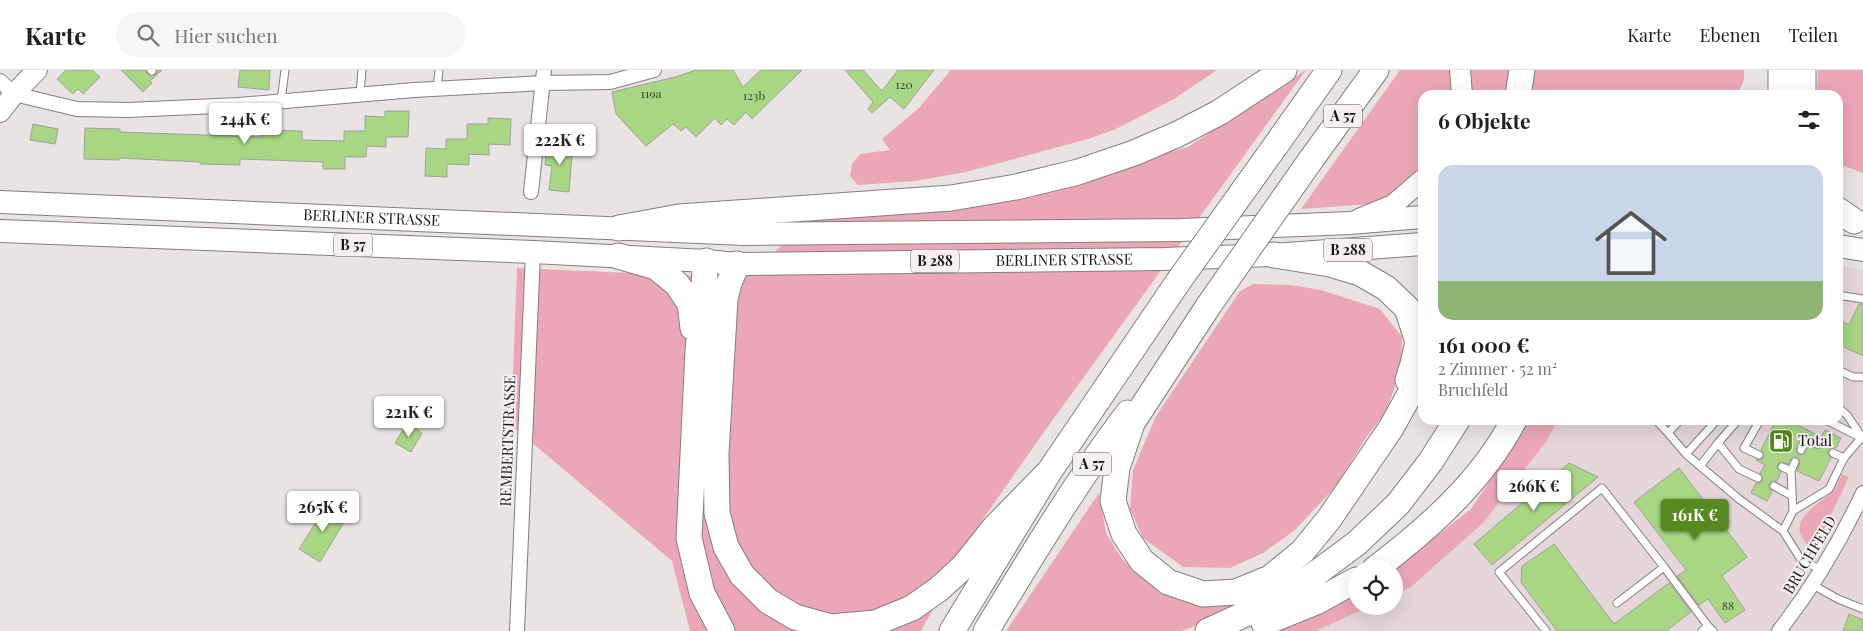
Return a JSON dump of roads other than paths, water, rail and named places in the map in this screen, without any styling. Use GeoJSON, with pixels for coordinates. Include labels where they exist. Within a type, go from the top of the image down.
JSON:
{"type":"FeatureCollection","features":[{"type":"Feature","properties":{"kind":"highway"},"geometry":{"type":"LineString","coordinates":[[619,228],[679,217],[951,198],[1016,187],[1078,172],[1134,153],[1178,134],[1220,112],[1284,70]]}},
{"type":"Feature","properties":{"kind":"highway","name":"A 57"},"geometry":{"type":"LineString","coordinates":[[952,631],[1049,472],[1178,282],[1329,70]]}},
{"type":"Feature","properties":{"kind":"highway","name":"A 57"},"geometry":{"type":"LineString","coordinates":[[986,631],[1025,567],[1107,442],[1209,305],[1376,70]]}},
{"type":"Feature","properties":{"kind":"highway"},"geometry":{"type":"LineString","coordinates":[[1519,90],[1522,70]]}},
{"type":"Feature","properties":{"kind":"highway"},"geometry":{"type":"LineString","coordinates":[[1781,70],[1781,90]]}},
{"type":"Feature","properties":{"kind":"highway"},"geometry":{"type":"LineString","coordinates":[[1803,70],[1803,90]]}},
{"type":"Feature","properties":{"kind":"highway"},"geometry":{"type":"LineString","coordinates":[[1274,255],[1330,264],[1360,273],[1386,288],[1407,308],[1418,342],[1414,364],[1391,428]]}},
{"type":"Feature","properties":{"kind":"highway"},"geometry":{"type":"LineString","coordinates":[[618,256],[656,267],[677,284],[690,304],[698,350]]}},
{"type":"Feature","properties":{"kind":"highway"},"geometry":{"type":"LineString","coordinates":[[706,260],[698,350],[689,538],[702,594],[722,631]]}},
{"type":"Feature","properties":{"kind":"highway"},"geometry":{"type":"LineString","coordinates":[[737,264],[725,299],[716,454],[717,513],[726,548],[742,575],[768,601],[795,617],[831,627],[875,624],[912,608],[939,589],[963,567],[995,527],[1049,472]]}},
{"type":"Feature","properties":{"kind":"highway"},"geometry":{"type":"LineString","coordinates":[[1209,305],[1132,423],[1117,468],[1113,501],[1124,534],[1142,562],[1168,582],[1204,594],[1236,592],[1270,578],[1302,552],[1328,519],[1391,428],[1418,377]]}},
{"type":"Feature","properties":{"kind":"highway"},"geometry":{"type":"LineString","coordinates":[[1208,631],[1287,595],[1357,543],[1398,504],[1431,461],[1454,425]]}},
{"type":"Feature","properties":{"kind":"highway"},"geometry":{"type":"LineString","coordinates":[[1386,560],[1444,512],[1480,471],[1511,425]]}},
{"type":"Feature","properties":{"kind":"highway"},"geometry":{"type":"LineString","coordinates":[[1245,631],[1316,602],[1348,584]]}},
{"type":"Feature","properties":{"kind":"main road"},"geometry":{"type":"LineString","coordinates":[[0,112],[7,87],[37,70]]}},
{"type":"Feature","properties":{"kind":"main road"},"geometry":{"type":"LineString","coordinates":[[1460,70],[1462,90]]}},
{"type":"Feature","properties":{"kind":"main road"},"geometry":{"type":"LineString","coordinates":[[1350,223],[1393,205],[1418,183]]}},
{"type":"Feature","properties":{"kind":"main road","name":"BERLINER STRASSE"},"geometry":{"type":"LineString","coordinates":[[0,202],[745,234],[1093,232],[1350,223],[1418,217]]}},
{"type":"Feature","properties":{"kind":"main road","name":"BERLINER STRASSE"},"geometry":{"type":"LineString","coordinates":[[0,231],[533,252],[706,260],[737,264],[1163,259],[1274,255],[1418,244]]}},
{"type":"Feature","properties":{"kind":"main road","name":"BERLINER STRASSE"},"geometry":{"type":"LineString","coordinates":[[706,260],[715,248],[745,234]]}},
{"type":"Feature","properties":{"kind":"main road"},"geometry":{"type":"LineString","coordinates":[[1843,247],[1863,250]]}},
{"type":"Feature","properties":{"kind":"street"},"geometry":{"type":"LineString","coordinates":[[7,87],[77,109],[128,110],[437,89],[544,76],[610,82],[654,70]]}},
{"type":"Feature","properties":{"kind":"street"},"geometry":{"type":"LineString","coordinates":[[531,192],[544,76]]}},
{"type":"Feature","properties":{"kind":"street","name":"REMBERTSTRASSE"},"geometry":{"type":"LineString","coordinates":[[517,631],[533,252]]}},
{"type":"Feature","properties":{"kind":"street","name":"BRUCHFELD"},"geometry":{"type":"LineString","coordinates":[[1779,631],[1822,571],[1863,493]]}},
{"type":"Feature","properties":{"kind":"lane"},"geometry":{"type":"LineString","coordinates":[[281,101],[285,70]]}},
{"type":"Feature","properties":{"kind":"lane"},"geometry":{"type":"LineString","coordinates":[[360,94],[362,70]]}},
{"type":"Feature","properties":{"kind":"lane"},"geometry":{"type":"LineString","coordinates":[[437,89],[439,70]]}},
{"type":"Feature","properties":{"kind":"lane"},"geometry":{"type":"LineString","coordinates":[[1843,296],[1863,299]]}},
{"type":"Feature","properties":{"kind":"lane"},"geometry":{"type":"LineString","coordinates":[[1843,372],[1853,377],[1863,377]]}},
{"type":"Feature","properties":{"kind":"lane"},"geometry":{"type":"LineString","coordinates":[[1843,411],[1862,438]]}},
{"type":"Feature","properties":{"kind":"lane"},"geometry":{"type":"LineString","coordinates":[[1661,425],[1686,454],[1739,499],[1783,531],[1800,558],[1822,571]]}},
{"type":"Feature","properties":{"kind":"lane"},"geometry":{"type":"LineString","coordinates":[[1668,433],[1675,425]]}},
{"type":"Feature","properties":{"kind":"lane"},"geometry":{"type":"LineString","coordinates":[[1686,454],[1712,425]]}},
{"type":"Feature","properties":{"kind":"lane"},"geometry":{"type":"LineString","coordinates":[[1700,466],[1734,425]]}},
{"type":"Feature","properties":{"kind":"lane"},"geometry":{"type":"LineString","coordinates":[[1757,425],[1744,448],[1758,455]]}},
{"type":"Feature","properties":{"kind":"lane"},"geometry":{"type":"LineString","coordinates":[[1836,425],[1862,438]]}},
{"type":"Feature","properties":{"kind":"lane"},"geometry":{"type":"LineString","coordinates":[[1783,531],[1793,512],[1829,489],[1844,458],[1862,438]]}},
{"type":"Feature","properties":{"kind":"lane"},"geometry":{"type":"LineString","coordinates":[[1801,450],[1806,439],[1817,444]]}},
{"type":"Feature","properties":{"kind":"lane"},"geometry":{"type":"LineString","coordinates":[[1718,443],[1739,469],[1758,478]]}},
{"type":"Feature","properties":{"kind":"lane"},"geometry":{"type":"LineString","coordinates":[[1834,453],[1844,458]]}},
{"type":"Feature","properties":{"kind":"lane"},"geometry":{"type":"LineString","coordinates":[[1793,512],[1791,471],[1795,462]]}},
{"type":"Feature","properties":{"kind":"lane"},"geometry":{"type":"LineString","coordinates":[[1782,467],[1791,471]]}},
{"type":"Feature","properties":{"kind":"lane"},"geometry":{"type":"LineString","coordinates":[[1774,486],[1792,496]]}},
{"type":"Feature","properties":{"kind":"lane"},"geometry":{"type":"LineString","coordinates":[[1546,631],[1499,572],[1602,488],[1710,628],[1702,631]]}},
{"type":"Feature","properties":{"kind":"lane"},"geometry":{"type":"LineString","coordinates":[[1617,603],[1664,567]]}},
{"type":"Feature","properties":{"kind":"lane"},"geometry":{"type":"LineString","coordinates":[[1813,585],[1838,599],[1863,609]]}},
{"type":"Feature","properties":{"kind":"place","name":"Total"},"geometry":{"type":"Point","coordinates":[1781,441]}}]}
